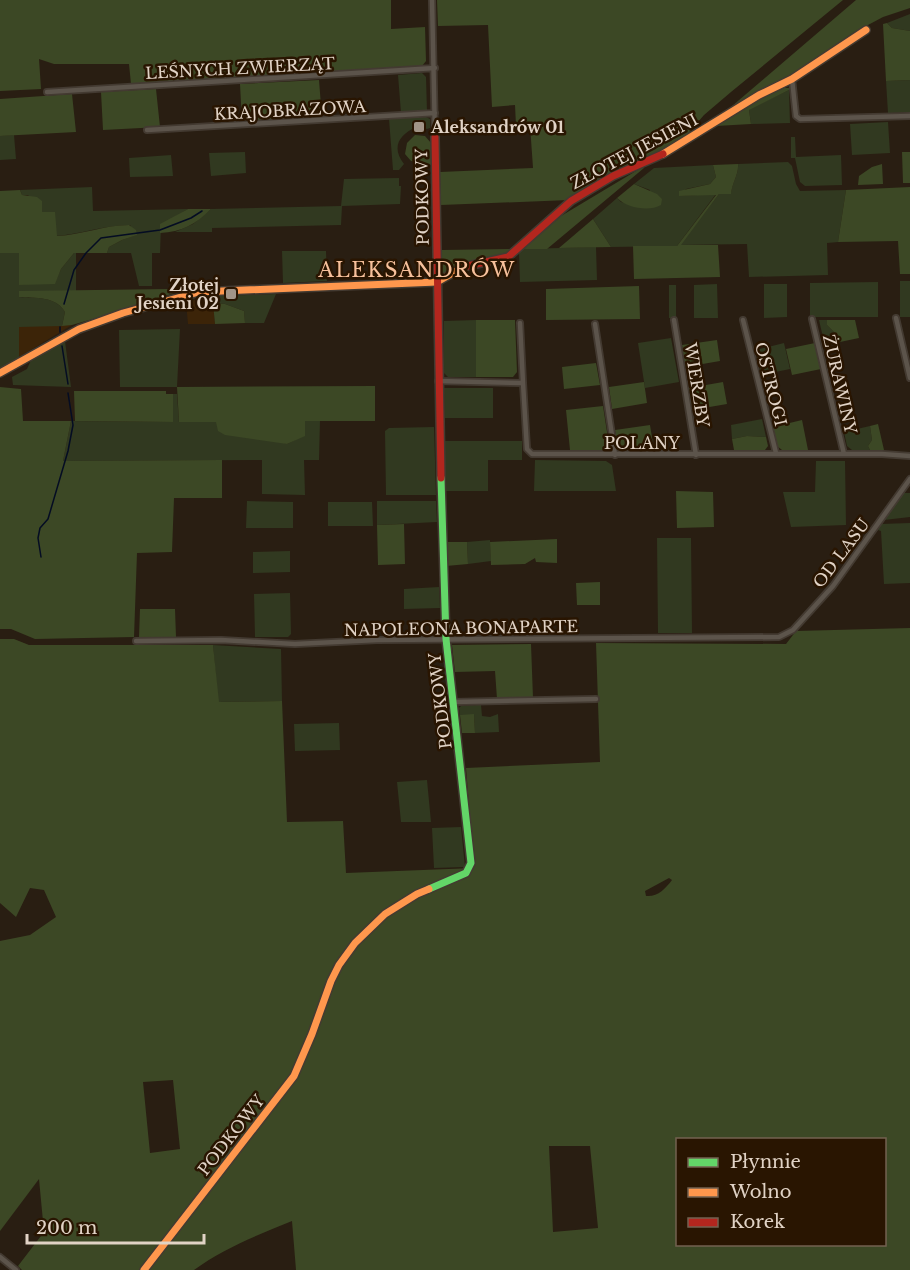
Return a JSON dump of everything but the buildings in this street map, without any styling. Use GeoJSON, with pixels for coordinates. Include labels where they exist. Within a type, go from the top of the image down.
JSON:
{"type":"FeatureCollection","features":[{"type":"Feature","properties":{"kind":"street","name":"PODKOWY"},"geometry":{"type":"LineString","coordinates":[[144,1270],[294,1076],[331,981],[355,943],[375,922],[400,904],[417,894],[456,879],[466,873],[471,863],[446,639],[438,381],[435,68],[432,0]]}},
{"type":"Feature","properties":{"kind":"street","name":"ZŁOTEJ JESIENI"},"geometry":{"type":"LineString","coordinates":[[0,373],[79,329],[199,292],[437,282],[462,267],[508,257],[570,201],[613,176],[670,150],[759,95],[792,79],[866,30]]}},
{"type":"Feature","properties":{"kind":"street","name":"LEŚNYCH ZWIERZĄT"},"geometry":{"type":"LineString","coordinates":[[47,92],[435,68]]}},
{"type":"Feature","properties":{"kind":"street"},"geometry":{"type":"LineString","coordinates":[[792,79],[797,118],[809,120],[910,116]]}},
{"type":"Feature","properties":{"kind":"street","name":"KRAJOBRAZOWA"},"geometry":{"type":"LineString","coordinates":[[147,130],[435,113]]}},
{"type":"Feature","properties":{"kind":"street"},"geometry":{"type":"LineString","coordinates":[[896,318],[910,378]]}},
{"type":"Feature","properties":{"kind":"street","name":"ŻURAWINY"},"geometry":{"type":"LineString","coordinates":[[812,319],[844,454]]}},
{"type":"Feature","properties":{"kind":"street","name":"WIERZBY"},"geometry":{"type":"LineString","coordinates":[[674,320],[696,455]]}},
{"type":"Feature","properties":{"kind":"street","name":"OSTROGI"},"geometry":{"type":"LineString","coordinates":[[743,320],[776,453]]}},
{"type":"Feature","properties":{"kind":"street"},"geometry":{"type":"LineString","coordinates":[[438,381],[523,383],[519,323]]}},
{"type":"Feature","properties":{"kind":"street"},"geometry":{"type":"LineString","coordinates":[[595,324],[615,455]]}},
{"type":"Feature","properties":{"kind":"street","name":"POLANY"},"geometry":{"type":"LineString","coordinates":[[523,383],[529,453],[696,455],[776,453],[910,456]]}},
{"type":"Feature","properties":{"kind":"street","name":"OD LASU"},"geometry":{"type":"LineString","coordinates":[[785,635],[793,630],[833,586],[910,479]]}},
{"type":"Feature","properties":{"kind":"street","name":"NAPOLEONA BONAPARTE"},"geometry":{"type":"LineString","coordinates":[[136,641],[221,640],[294,644],[446,639],[776,638],[785,635]]}},
{"type":"Feature","properties":{"kind":"street"},"geometry":{"type":"LineString","coordinates":[[454,702],[596,699]]}},
{"type":"Feature","properties":{"kind":"street"},"geometry":{"type":"LineString","coordinates":[[0,1257],[16,1270]]}},
{"type":"Feature","properties":{"kind":"shaded area"},"geometry":{"type":"Polygon","coordinates":[[[213,296],[215,324],[188,324],[186,302],[213,296]]]}},
{"type":"Feature","properties":{"kind":"shaded area"},"geometry":{"type":"Polygon","coordinates":[[[72,325],[19,357],[19,326],[72,325]]]}},
{"type":"Feature","properties":{"kind":"green space"},"geometry":{"type":"Polygon","coordinates":[[[0,0],[391,0],[391,29],[425,27],[426,61],[422,66],[131,84],[129,64],[54,64],[39,59],[41,89],[0,91],[0,0]]]}},
{"type":"Feature","properties":{"kind":"green space"},"geometry":{"type":"Polygon","coordinates":[[[437,0],[843,0],[704,115],[684,138],[569,200],[441,205],[440,172],[533,168],[530,125],[516,126],[515,105],[492,107],[488,25],[438,26],[437,0]]]}},
{"type":"Feature","properties":{"kind":"green space"},"geometry":{"type":"Polygon","coordinates":[[[856,0],[910,0],[910,8],[883,17],[853,33],[788,78],[718,118],[856,0]]]}},
{"type":"Feature","properties":{"kind":"green space"},"geometry":{"type":"Polygon","coordinates":[[[910,14],[910,31],[892,28],[887,23],[910,14]]]}},
{"type":"Feature","properties":{"kind":"green space"},"geometry":{"type":"Polygon","coordinates":[[[887,23],[892,28],[910,31],[910,80],[886,81],[883,24],[887,23]]]}},
{"type":"Feature","properties":{"kind":"green space"},"geometry":{"type":"Polygon","coordinates":[[[422,73],[426,77],[427,112],[401,113],[398,75],[422,73]]]}},
{"type":"Feature","properties":{"kind":"green space"},"geometry":{"type":"Polygon","coordinates":[[[319,80],[322,118],[242,122],[240,84],[319,80]]]}},
{"type":"Feature","properties":{"kind":"green space"},"geometry":{"type":"Polygon","coordinates":[[[910,80],[910,112],[888,113],[886,81],[910,80]]]}},
{"type":"Feature","properties":{"kind":"green space"},"geometry":{"type":"Polygon","coordinates":[[[789,88],[789,90],[749,110],[751,124],[716,126],[760,99],[789,88]]]}},
{"type":"Feature","properties":{"kind":"green space"},"geometry":{"type":"Polygon","coordinates":[[[156,89],[160,127],[103,130],[101,92],[156,89]]]}},
{"type":"Feature","properties":{"kind":"green space"},"geometry":{"type":"Polygon","coordinates":[[[789,90],[790,123],[751,124],[749,110],[751,108],[789,90]]]}},
{"type":"Feature","properties":{"kind":"green space"},"geometry":{"type":"Polygon","coordinates":[[[72,94],[76,132],[0,136],[0,99],[72,94]]]}},
{"type":"Feature","properties":{"kind":"green space"},"geometry":{"type":"Polygon","coordinates":[[[426,117],[430,119],[430,128],[418,126],[401,138],[398,152],[404,164],[399,170],[393,170],[389,119],[426,117]]]}},
{"type":"Feature","properties":{"kind":"green space"},"geometry":{"type":"Polygon","coordinates":[[[888,122],[890,153],[852,155],[850,124],[888,122]]]}},
{"type":"Feature","properties":{"kind":"green space"},"geometry":{"type":"Polygon","coordinates":[[[14,135],[16,159],[0,160],[0,136],[14,135]]]}},
{"type":"Feature","properties":{"kind":"green space"},"geometry":{"type":"Polygon","coordinates":[[[415,135],[425,136],[431,143],[432,165],[411,161],[405,154],[407,143],[415,135]]]}},
{"type":"Feature","properties":{"kind":"green space"},"geometry":{"type":"Polygon","coordinates":[[[791,137],[795,137],[796,157],[841,155],[842,185],[805,186],[800,182],[795,158],[791,158],[791,137]]]}},
{"type":"Feature","properties":{"kind":"green space"},"geometry":{"type":"Polygon","coordinates":[[[245,152],[246,173],[211,176],[209,153],[245,152]]]}},
{"type":"Feature","properties":{"kind":"green space"},"geometry":{"type":"Polygon","coordinates":[[[902,152],[910,152],[910,183],[903,183],[902,152]]]}},
{"type":"Feature","properties":{"kind":"green space"},"geometry":{"type":"Polygon","coordinates":[[[171,155],[173,176],[130,177],[129,158],[171,155]]]}},
{"type":"Feature","properties":{"kind":"green space"},"geometry":{"type":"Polygon","coordinates":[[[788,162],[792,166],[800,191],[846,190],[838,242],[827,243],[828,275],[749,277],[747,244],[680,245],[719,194],[731,193],[738,164],[788,162]]]}},
{"type":"Feature","properties":{"kind":"green space"},"geometry":{"type":"Polygon","coordinates":[[[738,164],[731,194],[719,194],[681,245],[718,245],[720,277],[634,279],[633,246],[677,246],[716,195],[679,196],[679,191],[710,184],[716,177],[713,165],[738,164]]]}},
{"type":"Feature","properties":{"kind":"green space"},"geometry":{"type":"Polygon","coordinates":[[[882,164],[883,184],[858,185],[859,176],[872,167],[882,164]]]}},
{"type":"Feature","properties":{"kind":"green space"},"geometry":{"type":"Polygon","coordinates":[[[713,165],[716,177],[710,184],[686,189],[679,196],[716,194],[677,246],[611,247],[593,219],[617,198],[621,202],[643,208],[650,190],[634,184],[654,168],[713,165]]]}},
{"type":"Feature","properties":{"kind":"green space"},"geometry":{"type":"Polygon","coordinates":[[[644,168],[547,249],[523,249],[561,216],[644,168]]]}},
{"type":"Feature","properties":{"kind":"green space"},"geometry":{"type":"Polygon","coordinates":[[[399,178],[400,204],[342,206],[341,225],[212,228],[212,232],[175,232],[193,224],[211,209],[341,206],[344,179],[399,178]]]}},
{"type":"Feature","properties":{"kind":"green space"},"geometry":{"type":"Polygon","coordinates":[[[634,184],[657,194],[662,199],[661,205],[638,208],[617,198],[634,184]]]}},
{"type":"Feature","properties":{"kind":"green space"},"geometry":{"type":"Polygon","coordinates":[[[92,187],[93,211],[188,209],[161,225],[160,253],[152,253],[152,286],[139,286],[131,253],[107,253],[109,247],[136,235],[130,225],[111,226],[56,236],[42,212],[28,195],[22,195],[20,190],[92,187]]]}},
{"type":"Feature","properties":{"kind":"green space"},"geometry":{"type":"Polygon","coordinates":[[[910,187],[910,274],[900,274],[898,241],[838,242],[846,190],[910,187]]]}},
{"type":"Feature","properties":{"kind":"green space"},"geometry":{"type":"Polygon","coordinates":[[[20,190],[22,195],[37,197],[42,201],[42,212],[55,212],[57,236],[129,225],[136,230],[137,235],[109,247],[107,253],[74,253],[61,269],[55,284],[19,285],[19,253],[0,253],[0,191],[20,190]]]}},
{"type":"Feature","properties":{"kind":"green space"},"geometry":{"type":"Polygon","coordinates":[[[188,209],[211,209],[188,226],[160,233],[160,224],[188,209]]]}},
{"type":"Feature","properties":{"kind":"green space"},"geometry":{"type":"Polygon","coordinates":[[[593,219],[611,247],[559,248],[593,219]]]}},
{"type":"Feature","properties":{"kind":"green space"},"geometry":{"type":"Polygon","coordinates":[[[596,247],[597,280],[520,282],[519,252],[523,249],[596,247]]]}},
{"type":"Feature","properties":{"kind":"green space"},"geometry":{"type":"Polygon","coordinates":[[[516,249],[498,257],[451,270],[442,275],[442,250],[516,249]]]}},
{"type":"Feature","properties":{"kind":"green space"},"geometry":{"type":"Polygon","coordinates":[[[282,251],[326,251],[327,281],[283,283],[282,251]]]}},
{"type":"Feature","properties":{"kind":"green space"},"geometry":{"type":"Polygon","coordinates":[[[0,253],[19,253],[19,285],[56,280],[61,269],[76,253],[76,291],[20,291],[19,297],[51,300],[61,307],[65,312],[62,326],[19,327],[19,358],[0,368],[0,253]]]}},
{"type":"Feature","properties":{"kind":"green space"},"geometry":{"type":"Polygon","coordinates":[[[900,281],[910,281],[910,317],[900,317],[900,281]]]}},
{"type":"Feature","properties":{"kind":"green space"},"geometry":{"type":"Polygon","coordinates":[[[878,282],[878,317],[810,317],[810,283],[878,282]]]}},
{"type":"Feature","properties":{"kind":"green space"},"geometry":{"type":"Polygon","coordinates":[[[717,284],[718,318],[694,318],[694,285],[717,284]]]}},
{"type":"Feature","properties":{"kind":"green space"},"geometry":{"type":"Polygon","coordinates":[[[764,284],[787,284],[787,317],[764,318],[764,284]]]}},
{"type":"Feature","properties":{"kind":"green space"},"geometry":{"type":"Polygon","coordinates":[[[669,285],[676,285],[676,318],[669,318],[669,285]]]}},
{"type":"Feature","properties":{"kind":"green space"},"geometry":{"type":"Polygon","coordinates":[[[639,286],[640,319],[546,320],[546,289],[639,286]]]}},
{"type":"Feature","properties":{"kind":"green space"},"geometry":{"type":"Polygon","coordinates":[[[170,289],[177,292],[159,298],[159,300],[62,326],[65,312],[56,303],[45,299],[19,297],[19,291],[170,289]]]}},
{"type":"Feature","properties":{"kind":"green space"},"geometry":{"type":"Polygon","coordinates":[[[276,294],[264,323],[245,323],[244,311],[225,304],[213,303],[213,296],[276,294]]]}},
{"type":"Feature","properties":{"kind":"green space"},"geometry":{"type":"Polygon","coordinates":[[[213,303],[225,304],[244,311],[245,323],[215,324],[213,303]]]}},
{"type":"Feature","properties":{"kind":"green space"},"geometry":{"type":"Polygon","coordinates":[[[476,320],[476,377],[448,377],[444,373],[444,321],[476,320]]]}},
{"type":"Feature","properties":{"kind":"green space"},"geometry":{"type":"Polygon","coordinates":[[[476,320],[515,320],[517,372],[513,377],[476,377],[476,320]]]}},
{"type":"Feature","properties":{"kind":"green space"},"geometry":{"type":"Polygon","coordinates":[[[819,320],[827,320],[827,325],[840,342],[825,346],[819,320]]]}},
{"type":"Feature","properties":{"kind":"green space"},"geometry":{"type":"Polygon","coordinates":[[[827,320],[855,320],[859,338],[840,342],[827,325],[827,320]]]}},
{"type":"Feature","properties":{"kind":"green space"},"geometry":{"type":"Polygon","coordinates":[[[180,329],[177,387],[120,387],[119,330],[180,329]]]}},
{"type":"Feature","properties":{"kind":"green space"},"geometry":{"type":"Polygon","coordinates":[[[671,338],[679,382],[645,388],[638,343],[671,338]]]}},
{"type":"Feature","properties":{"kind":"green space"},"geometry":{"type":"Polygon","coordinates":[[[717,340],[720,361],[685,367],[682,345],[717,340]]]}},
{"type":"Feature","properties":{"kind":"green space"},"geometry":{"type":"Polygon","coordinates":[[[65,341],[71,387],[13,385],[12,377],[27,369],[31,360],[65,341]]]}},
{"type":"Feature","properties":{"kind":"green space"},"geometry":{"type":"Polygon","coordinates":[[[784,343],[790,369],[761,375],[756,350],[784,343]]]}},
{"type":"Feature","properties":{"kind":"green space"},"geometry":{"type":"Polygon","coordinates":[[[815,343],[821,369],[792,375],[786,349],[815,343]]]}},
{"type":"Feature","properties":{"kind":"green space"},"geometry":{"type":"Polygon","coordinates":[[[596,363],[600,385],[564,389],[562,367],[596,363]]]}},
{"type":"Feature","properties":{"kind":"green space"},"geometry":{"type":"Polygon","coordinates":[[[644,382],[647,403],[612,409],[609,387],[644,382]]]}},
{"type":"Feature","properties":{"kind":"green space"},"geometry":{"type":"Polygon","coordinates":[[[723,382],[727,404],[692,410],[689,388],[723,382]]]}},
{"type":"Feature","properties":{"kind":"green space"},"geometry":{"type":"Polygon","coordinates":[[[375,386],[375,421],[305,421],[305,436],[287,444],[225,435],[218,431],[216,422],[179,422],[177,387],[375,386]]]}},
{"type":"Feature","properties":{"kind":"green space"},"geometry":{"type":"Polygon","coordinates":[[[0,387],[21,389],[23,421],[71,421],[63,461],[222,460],[222,498],[174,498],[172,552],[137,553],[134,637],[35,639],[11,629],[0,629],[0,387]]]}},
{"type":"Feature","properties":{"kind":"green space"},"geometry":{"type":"Polygon","coordinates":[[[444,388],[493,388],[493,418],[445,418],[444,388]]]}},
{"type":"Feature","properties":{"kind":"green space"},"geometry":{"type":"Polygon","coordinates":[[[74,391],[166,391],[166,394],[173,394],[173,422],[75,421],[74,391]]]}},
{"type":"Feature","properties":{"kind":"green space"},"geometry":{"type":"Polygon","coordinates":[[[173,394],[177,394],[179,422],[217,422],[287,444],[295,440],[305,421],[320,421],[319,460],[304,460],[305,495],[262,494],[262,460],[63,461],[71,421],[172,422],[173,394]]]}},
{"type":"Feature","properties":{"kind":"green space"},"geometry":{"type":"Polygon","coordinates":[[[603,406],[609,445],[605,450],[570,450],[566,410],[603,406]]]}},
{"type":"Feature","properties":{"kind":"green space"},"geometry":{"type":"Polygon","coordinates":[[[762,419],[766,437],[747,436],[732,439],[731,425],[762,419]]]}},
{"type":"Feature","properties":{"kind":"green space"},"geometry":{"type":"Polygon","coordinates":[[[802,420],[808,450],[782,450],[777,446],[773,427],[802,420]]]}},
{"type":"Feature","properties":{"kind":"green space"},"geometry":{"type":"Polygon","coordinates":[[[878,424],[884,450],[870,450],[868,446],[872,440],[870,426],[878,424]]]}},
{"type":"Feature","properties":{"kind":"green space"},"geometry":{"type":"Polygon","coordinates":[[[650,425],[654,450],[622,450],[618,445],[615,430],[650,425]]]}},
{"type":"Feature","properties":{"kind":"green space"},"geometry":{"type":"Polygon","coordinates":[[[870,426],[872,440],[868,446],[870,450],[852,450],[847,446],[844,432],[870,426]]]}},
{"type":"Feature","properties":{"kind":"green space"},"geometry":{"type":"Polygon","coordinates":[[[434,427],[436,495],[386,495],[385,431],[389,428],[434,427]]]}},
{"type":"Feature","properties":{"kind":"green space"},"geometry":{"type":"Polygon","coordinates":[[[747,436],[766,437],[768,446],[765,450],[734,450],[732,439],[747,436]]]}},
{"type":"Feature","properties":{"kind":"green space"},"geometry":{"type":"Polygon","coordinates":[[[445,441],[522,441],[522,460],[488,460],[488,491],[445,491],[445,441]]]}},
{"type":"Feature","properties":{"kind":"green space"},"geometry":{"type":"Polygon","coordinates":[[[535,460],[606,461],[612,465],[616,491],[534,491],[535,460]]]}},
{"type":"Feature","properties":{"kind":"green space"},"geometry":{"type":"Polygon","coordinates":[[[816,461],[845,461],[846,525],[791,527],[783,492],[815,492],[816,461]]]}},
{"type":"Feature","properties":{"kind":"green space"},"geometry":{"type":"Polygon","coordinates":[[[676,491],[713,492],[714,527],[677,528],[676,491]]]}},
{"type":"Feature","properties":{"kind":"green space"},"geometry":{"type":"Polygon","coordinates":[[[904,493],[910,493],[910,517],[884,520],[904,493]]]}},
{"type":"Feature","properties":{"kind":"green space"},"geometry":{"type":"Polygon","coordinates":[[[247,501],[293,502],[293,528],[246,528],[247,501]]]}},
{"type":"Feature","properties":{"kind":"green space"},"geometry":{"type":"Polygon","coordinates":[[[377,501],[436,501],[437,522],[377,525],[377,501]]]}},
{"type":"Feature","properties":{"kind":"green space"},"geometry":{"type":"Polygon","coordinates":[[[328,502],[372,502],[373,526],[328,526],[328,502]]]}},
{"type":"Feature","properties":{"kind":"green space"},"geometry":{"type":"Polygon","coordinates":[[[910,523],[910,583],[884,584],[881,531],[878,530],[881,524],[910,523]]]}},
{"type":"Feature","properties":{"kind":"green space"},"geometry":{"type":"Polygon","coordinates":[[[404,524],[405,564],[378,565],[377,525],[404,524]]]}},
{"type":"Feature","properties":{"kind":"green space"},"geometry":{"type":"Polygon","coordinates":[[[657,538],[691,538],[692,633],[658,633],[657,538]]]}},
{"type":"Feature","properties":{"kind":"green space"},"geometry":{"type":"Polygon","coordinates":[[[557,539],[557,563],[536,562],[535,558],[525,564],[491,565],[490,542],[557,539]]]}},
{"type":"Feature","properties":{"kind":"green space"},"geometry":{"type":"Polygon","coordinates":[[[490,540],[491,561],[468,564],[467,542],[490,540]]]}},
{"type":"Feature","properties":{"kind":"green space"},"geometry":{"type":"Polygon","coordinates":[[[446,542],[467,542],[468,564],[446,566],[446,542]]]}},
{"type":"Feature","properties":{"kind":"green space"},"geometry":{"type":"Polygon","coordinates":[[[290,551],[290,572],[253,573],[253,552],[290,551]]]}},
{"type":"Feature","properties":{"kind":"green space"},"geometry":{"type":"Polygon","coordinates":[[[600,582],[600,605],[577,605],[576,583],[600,582]]]}},
{"type":"Feature","properties":{"kind":"green space"},"geometry":{"type":"Polygon","coordinates":[[[439,587],[440,608],[404,609],[404,589],[439,587]]]}},
{"type":"Feature","properties":{"kind":"green space"},"geometry":{"type":"Polygon","coordinates":[[[290,593],[291,634],[288,637],[255,637],[254,594],[290,593]]]}},
{"type":"Feature","properties":{"kind":"green space"},"geometry":{"type":"Polygon","coordinates":[[[140,609],[175,609],[176,637],[139,637],[140,609]]]}},
{"type":"Feature","properties":{"kind":"green space"},"geometry":{"type":"Polygon","coordinates":[[[910,628],[910,1270],[296,1270],[292,1221],[229,1249],[194,1270],[22,1270],[18,1266],[44,1232],[39,1179],[0,1231],[0,941],[30,935],[56,917],[44,890],[30,888],[16,917],[0,903],[0,639],[14,639],[29,645],[213,645],[219,702],[282,701],[287,822],[343,821],[346,873],[474,868],[466,768],[600,762],[596,643],[786,644],[796,631],[910,628]],[[669,878],[645,891],[646,896],[658,894],[672,880],[669,878]],[[173,1080],[143,1082],[150,1153],[180,1149],[173,1080]],[[549,1146],[553,1232],[598,1228],[590,1146],[549,1146]]]}},
{"type":"Feature","properties":{"kind":"green space"},"geometry":{"type":"Polygon","coordinates":[[[531,644],[533,698],[497,699],[495,671],[455,672],[452,645],[531,644]]]}},
{"type":"Feature","properties":{"kind":"green space"},"geometry":{"type":"Polygon","coordinates":[[[213,645],[281,649],[282,701],[218,702],[213,645]]]}},
{"type":"Feature","properties":{"kind":"green space"},"geometry":{"type":"Polygon","coordinates":[[[481,705],[482,716],[490,717],[498,714],[499,732],[475,733],[474,715],[460,715],[461,706],[481,705]]]}},
{"type":"Feature","properties":{"kind":"green space"},"geometry":{"type":"Polygon","coordinates":[[[474,714],[475,733],[462,733],[460,715],[474,714]]]}},
{"type":"Feature","properties":{"kind":"green space"},"geometry":{"type":"Polygon","coordinates":[[[339,723],[340,750],[295,751],[294,724],[339,723]]]}},
{"type":"Feature","properties":{"kind":"green space"},"geometry":{"type":"Polygon","coordinates":[[[427,780],[431,822],[401,822],[397,782],[427,780]]]}},
{"type":"Feature","properties":{"kind":"green space"},"geometry":{"type":"Polygon","coordinates":[[[461,827],[465,867],[434,868],[432,828],[461,827]]]}},
{"type":"Feature","properties":{"kind":"waterway"},"geometry":{"type":"LineString","coordinates":[[64,304],[74,270],[101,238],[160,230],[191,218],[202,211]]}},
{"type":"Feature","properties":{"kind":"waterway"},"geometry":{"type":"LineString","coordinates":[[60,327],[60,332]]}},
{"type":"Feature","properties":{"kind":"waterway"},"geometry":{"type":"LineString","coordinates":[[62,346],[68,384]]}},
{"type":"Feature","properties":{"kind":"waterway"},"geometry":{"type":"LineString","coordinates":[[41,557],[38,538],[40,528],[48,519],[68,451],[73,425],[68,393]]}},
{"type":"Feature","properties":{"kind":"traffic: fast"},"geometry":{"type":"LineString","coordinates":[[429,889],[466,873],[471,863],[446,639],[441,478]]}},
{"type":"Feature","properties":{"kind":"traffic: slow"},"geometry":{"type":"LineString","coordinates":[[663,154],[759,95],[792,79],[866,30]]}},
{"type":"Feature","properties":{"kind":"traffic: slow"},"geometry":{"type":"LineString","coordinates":[[0,373],[79,329],[123,313],[199,292],[437,282],[463,267]]}},
{"type":"Feature","properties":{"kind":"traffic: slow"},"geometry":{"type":"LineString","coordinates":[[144,1270],[294,1076],[331,981],[355,943],[385,914],[429,889]]}},
{"type":"Feature","properties":{"kind":"traffic: jam"},"geometry":{"type":"LineString","coordinates":[[435,137],[441,478]]}},
{"type":"Feature","properties":{"kind":"traffic: jam"},"geometry":{"type":"LineString","coordinates":[[463,267],[508,257],[571,201],[613,176],[663,154]]}},
{"type":"Feature","properties":{"kind":"place","name":"Aleksandrów 01"},"geometry":{"type":"Point","coordinates":[419,127]}},
{"type":"Feature","properties":{"kind":"place","name":"Złotej Jesieni 02"},"geometry":{"type":"Point","coordinates":[231,294]}},
{"type":"Feature","properties":{"kind":"district","name":"ALEKSANDRÓW"},"geometry":{"type":"Point","coordinates":[417,270]}}]}
